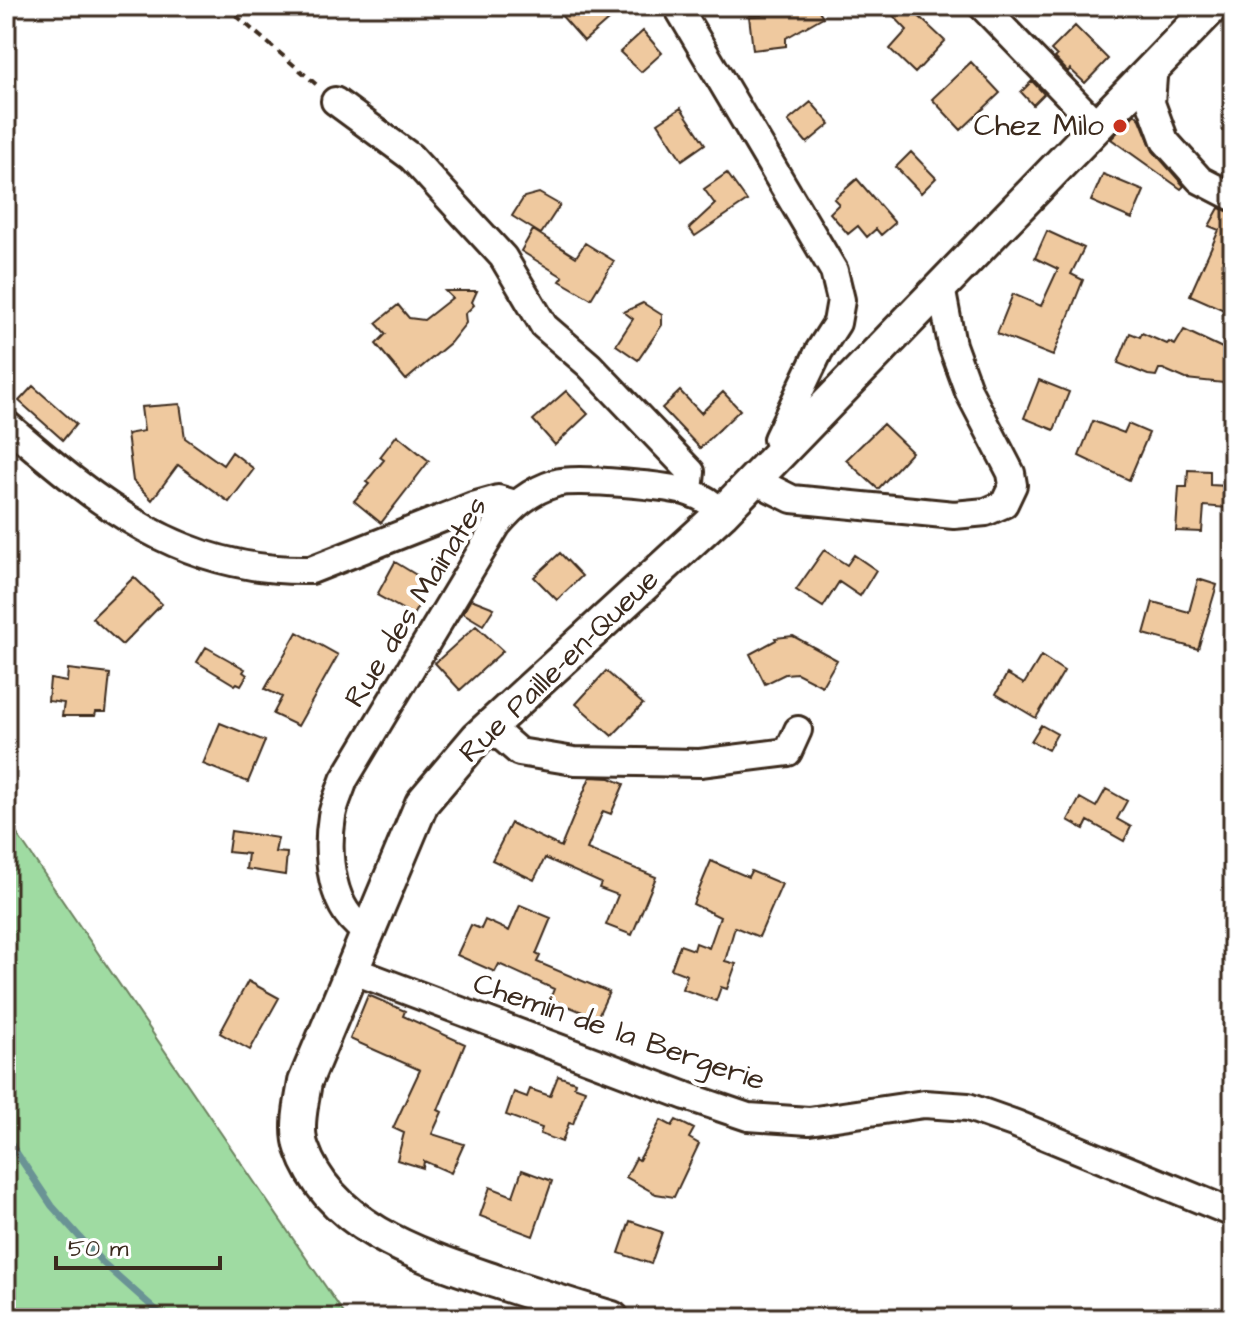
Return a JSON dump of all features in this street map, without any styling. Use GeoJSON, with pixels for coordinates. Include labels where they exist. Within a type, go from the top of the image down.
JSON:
{"type":"FeatureCollection","features":[{"type":"Feature","properties":{"kind":"main road","name":"Rue Paille-en-Queue"},"geometry":{"type":"LineString","coordinates":[[612,1318],[421,1256],[374,1231],[342,1207],[316,1179],[301,1146],[300,1114],[305,1082],[422,803],[489,726],[722,513],[1213,6]]}},
{"type":"Feature","properties":{"kind":"street"},"geometry":{"type":"LineString","coordinates":[[677,6],[834,271],[838,285],[841,300],[837,323],[819,351],[777,439],[783,451]]}},
{"type":"Feature","properties":{"kind":"street"},"geometry":{"type":"LineString","coordinates":[[982,6],[1096,124]]}},
{"type":"Feature","properties":{"kind":"street"},"geometry":{"type":"LineString","coordinates":[[1154,64],[1151,103],[1165,141],[1200,180],[1233,197]]}},
{"type":"Feature","properties":{"kind":"street"},"geometry":{"type":"LineString","coordinates":[[335,101],[411,157],[503,257],[544,326],[589,365],[691,472],[689,491]]}},
{"type":"Feature","properties":{"kind":"street"},"geometry":{"type":"LineString","coordinates":[[754,480],[792,499],[925,513],[954,515],[986,512],[1004,504],[1013,485],[1011,473],[969,392],[952,345],[941,287]]}},
{"type":"Feature","properties":{"kind":"street"},"geometry":{"type":"LineString","coordinates":[[6,424],[127,520],[172,544],[231,564],[286,571],[311,570],[473,506],[498,499],[515,504]]}},
{"type":"Feature","properties":{"kind":"street","name":"Rue des Mainates"},"geometry":{"type":"LineString","coordinates":[[368,932],[357,926],[341,906],[329,853],[333,814],[344,780],[497,525],[515,504],[535,491],[560,481],[586,480],[689,491],[712,503],[722,513]]}},
{"type":"Feature","properties":{"kind":"street"},"geometry":{"type":"LineString","coordinates":[[489,726],[519,752],[574,761],[700,763],[788,752],[798,730]]}},
{"type":"Feature","properties":{"kind":"street","name":"Chemin de la Bergerie"},"geometry":{"type":"LineString","coordinates":[[352,970],[748,1117],[809,1121],[924,1104],[968,1107],[1233,1213]]}},
{"type":"Feature","properties":{"kind":"path"},"geometry":{"type":"LineString","coordinates":[[225,6],[335,101]]}},
{"type":"Feature","properties":{"kind":"green space"},"geometry":{"type":"Polygon","coordinates":[[[6,818],[347,1318],[6,1318],[6,818]]]}},
{"type":"Feature","properties":{"kind":"building"},"geometry":{"type":"Polygon","coordinates":[[[553,6],[594,6],[608,20],[584,41],[553,6]]]}},
{"type":"Feature","properties":{"kind":"building"},"geometry":{"type":"Polygon","coordinates":[[[760,6],[816,6],[823,17],[786,38],[786,46],[753,50],[749,16],[761,15],[760,6]]]}},
{"type":"Feature","properties":{"kind":"building"},"geometry":{"type":"Polygon","coordinates":[[[884,6],[908,6],[945,41],[915,73],[890,49],[907,30],[884,6]]]}},
{"type":"Feature","properties":{"kind":"building"},"geometry":{"type":"Polygon","coordinates":[[[1075,26],[1108,59],[1085,83],[1070,69],[1068,72],[1051,50],[1075,26]]]}},
{"type":"Feature","properties":{"kind":"building"},"geometry":{"type":"Polygon","coordinates":[[[643,31],[662,53],[641,72],[620,52],[643,31]]]}},
{"type":"Feature","properties":{"kind":"building"},"geometry":{"type":"Polygon","coordinates":[[[971,62],[1000,93],[961,130],[932,99],[971,62]]]}},
{"type":"Feature","properties":{"kind":"building"},"geometry":{"type":"Polygon","coordinates":[[[1032,81],[1044,94],[1033,105],[1021,92],[1032,81]]]}},
{"type":"Feature","properties":{"kind":"building"},"geometry":{"type":"Polygon","coordinates":[[[811,102],[830,124],[807,143],[788,121],[811,102]]]}},
{"type":"Feature","properties":{"kind":"building"},"geometry":{"type":"Polygon","coordinates":[[[681,108],[705,144],[682,160],[658,123],[681,108]]]}},
{"type":"Feature","properties":{"kind":"building"},"geometry":{"type":"Polygon","coordinates":[[[1135,114],[1153,151],[1184,186],[1181,189],[1111,139],[1135,114]]]}},
{"type":"Feature","properties":{"kind":"building"},"geometry":{"type":"Polygon","coordinates":[[[911,152],[936,178],[921,193],[896,167],[911,152]]]}},
{"type":"Feature","properties":{"kind":"building"},"geometry":{"type":"Polygon","coordinates":[[[727,173],[747,201],[695,236],[689,228],[715,204],[704,189],[727,173]]]}},
{"type":"Feature","properties":{"kind":"building"},"geometry":{"type":"Polygon","coordinates":[[[1103,174],[1144,191],[1132,219],[1091,201],[1103,174]]]}},
{"type":"Feature","properties":{"kind":"building"},"geometry":{"type":"Polygon","coordinates":[[[857,179],[895,223],[881,235],[876,229],[867,237],[858,226],[848,234],[830,213],[839,204],[834,199],[857,179]]]}},
{"type":"Feature","properties":{"kind":"building"},"geometry":{"type":"Polygon","coordinates":[[[539,193],[560,205],[541,234],[512,216],[524,197],[539,193]]]}},
{"type":"Feature","properties":{"kind":"building"},"geometry":{"type":"Polygon","coordinates":[[[1219,208],[1233,213],[1233,314],[1190,295],[1219,230],[1209,226],[1219,208]]]}},
{"type":"Feature","properties":{"kind":"building"},"geometry":{"type":"Polygon","coordinates":[[[533,230],[576,257],[585,243],[614,261],[591,299],[560,281],[563,277],[521,251],[533,230]]]}},
{"type":"Feature","properties":{"kind":"building"},"geometry":{"type":"Polygon","coordinates":[[[1047,231],[1084,248],[1071,274],[1083,280],[1053,356],[997,334],[1013,294],[1041,306],[1058,269],[1035,258],[1047,231]]]}},
{"type":"Feature","properties":{"kind":"building"},"geometry":{"type":"Polygon","coordinates":[[[445,291],[477,291],[472,302],[474,305],[465,314],[466,323],[450,343],[406,380],[376,344],[386,334],[376,323],[398,305],[409,318],[424,320],[452,298],[445,291]]]}},
{"type":"Feature","properties":{"kind":"building"},"geometry":{"type":"Polygon","coordinates":[[[643,303],[662,315],[662,325],[638,360],[616,345],[633,319],[624,312],[643,303]]]}},
{"type":"Feature","properties":{"kind":"building"},"geometry":{"type":"Polygon","coordinates":[[[1184,330],[1233,353],[1233,384],[1186,379],[1163,369],[1159,369],[1156,376],[1148,375],[1118,363],[1130,333],[1140,337],[1142,333],[1175,345],[1184,330]]]}},
{"type":"Feature","properties":{"kind":"building"},"geometry":{"type":"Polygon","coordinates":[[[1039,380],[1069,392],[1054,430],[1024,418],[1039,380]]]}},
{"type":"Feature","properties":{"kind":"building"},"geometry":{"type":"Polygon","coordinates":[[[33,386],[76,424],[63,440],[19,401],[33,386]]]}},
{"type":"Feature","properties":{"kind":"building"},"geometry":{"type":"Polygon","coordinates":[[[566,391],[588,414],[555,445],[533,420],[566,391]]]}},
{"type":"Feature","properties":{"kind":"building"},"geometry":{"type":"Polygon","coordinates":[[[680,391],[701,413],[723,392],[740,410],[700,448],[662,408],[680,391]]]}},
{"type":"Feature","properties":{"kind":"building"},"geometry":{"type":"Polygon","coordinates":[[[180,404],[185,438],[223,465],[232,452],[254,469],[229,502],[178,465],[152,500],[133,481],[127,434],[144,431],[141,407],[180,404]]]}},
{"type":"Feature","properties":{"kind":"building"},"geometry":{"type":"Polygon","coordinates":[[[1093,421],[1124,433],[1128,424],[1149,433],[1129,480],[1079,456],[1093,421]]]}},
{"type":"Feature","properties":{"kind":"building"},"geometry":{"type":"Polygon","coordinates":[[[883,424],[912,452],[878,489],[846,460],[883,424]]]}},
{"type":"Feature","properties":{"kind":"building"},"geometry":{"type":"Polygon","coordinates":[[[397,435],[429,461],[381,523],[354,501],[369,484],[366,482],[384,460],[380,457],[397,435]]]}},
{"type":"Feature","properties":{"kind":"building"},"geometry":{"type":"Polygon","coordinates":[[[1188,470],[1210,471],[1210,485],[1228,486],[1227,508],[1204,506],[1202,532],[1176,531],[1179,487],[1187,487],[1188,470]]]}},
{"type":"Feature","properties":{"kind":"building"},"geometry":{"type":"Polygon","coordinates":[[[824,550],[847,565],[854,555],[876,570],[860,596],[839,582],[823,607],[796,590],[824,550]]]}},
{"type":"Feature","properties":{"kind":"building"},"geometry":{"type":"Polygon","coordinates":[[[560,553],[582,576],[557,600],[534,577],[560,553]]]}},
{"type":"Feature","properties":{"kind":"building"},"geometry":{"type":"Polygon","coordinates":[[[395,562],[423,579],[414,593],[423,598],[413,615],[377,595],[395,562]]]}},
{"type":"Feature","properties":{"kind":"building"},"geometry":{"type":"Polygon","coordinates":[[[134,577],[162,604],[122,645],[92,618],[134,577]]]}},
{"type":"Feature","properties":{"kind":"building"},"geometry":{"type":"Polygon","coordinates":[[[1198,579],[1217,585],[1198,649],[1144,634],[1153,602],[1189,612],[1198,579]]]}},
{"type":"Feature","properties":{"kind":"building"},"geometry":{"type":"Polygon","coordinates":[[[471,599],[494,608],[483,625],[463,613],[471,599]]]}},
{"type":"Feature","properties":{"kind":"building"},"geometry":{"type":"Polygon","coordinates":[[[476,626],[503,651],[460,690],[435,663],[476,626]]]}},
{"type":"Feature","properties":{"kind":"building"},"geometry":{"type":"Polygon","coordinates":[[[297,632],[338,655],[298,726],[273,714],[282,697],[265,689],[297,632]]]}},
{"type":"Feature","properties":{"kind":"building"},"geometry":{"type":"Polygon","coordinates":[[[793,636],[837,660],[822,686],[797,673],[785,674],[765,684],[750,654],[775,638],[793,636]]]}},
{"type":"Feature","properties":{"kind":"building"},"geometry":{"type":"Polygon","coordinates":[[[206,647],[245,669],[243,672],[247,675],[241,685],[235,685],[197,662],[206,647]]]}},
{"type":"Feature","properties":{"kind":"building"},"geometry":{"type":"Polygon","coordinates":[[[1041,656],[1064,671],[1036,718],[996,694],[1007,674],[1024,684],[1041,656]]]}},
{"type":"Feature","properties":{"kind":"building"},"geometry":{"type":"Polygon","coordinates":[[[68,669],[110,674],[106,712],[96,712],[95,716],[62,716],[64,703],[48,701],[50,679],[67,682],[68,669]]]}},
{"type":"Feature","properties":{"kind":"building"},"geometry":{"type":"Polygon","coordinates":[[[606,671],[643,704],[612,736],[576,704],[606,671]]]}},
{"type":"Feature","properties":{"kind":"building"},"geometry":{"type":"Polygon","coordinates":[[[220,723],[265,741],[248,782],[203,764],[220,723]]]}},
{"type":"Feature","properties":{"kind":"building"},"geometry":{"type":"Polygon","coordinates":[[[1041,725],[1057,734],[1048,750],[1031,741],[1041,725]]]}},
{"type":"Feature","properties":{"kind":"building"},"geometry":{"type":"Polygon","coordinates":[[[590,777],[610,778],[624,784],[611,814],[603,811],[587,849],[656,877],[632,935],[606,925],[618,895],[599,888],[601,883],[545,858],[534,880],[492,860],[511,823],[561,847],[590,777]]]}},
{"type":"Feature","properties":{"kind":"building"},"geometry":{"type":"Polygon","coordinates":[[[1106,789],[1127,801],[1117,819],[1131,827],[1124,841],[1088,821],[1084,829],[1068,820],[1080,798],[1096,807],[1106,789]]]}},
{"type":"Feature","properties":{"kind":"building"},"geometry":{"type":"Polygon","coordinates":[[[231,831],[278,838],[275,852],[287,853],[285,875],[246,869],[248,854],[228,852],[231,831]]]}},
{"type":"Feature","properties":{"kind":"building"},"geometry":{"type":"Polygon","coordinates":[[[711,861],[748,877],[751,871],[782,884],[759,937],[735,927],[725,961],[736,964],[727,989],[721,987],[716,1001],[682,989],[687,975],[671,969],[680,945],[694,950],[696,943],[709,948],[720,917],[693,904],[711,861]]]}},
{"type":"Feature","properties":{"kind":"building"},"geometry":{"type":"Polygon","coordinates":[[[520,905],[551,918],[536,954],[540,956],[537,962],[609,992],[597,1018],[550,999],[554,989],[499,964],[495,972],[457,955],[471,925],[481,929],[485,920],[509,931],[520,905]]]}},
{"type":"Feature","properties":{"kind":"building"},"geometry":{"type":"Polygon","coordinates":[[[248,981],[279,998],[250,1050],[220,1033],[248,981]]]}},
{"type":"Feature","properties":{"kind":"building"},"geometry":{"type":"Polygon","coordinates":[[[368,995],[405,1011],[403,1016],[465,1044],[438,1110],[442,1112],[432,1134],[464,1144],[451,1173],[424,1161],[423,1168],[397,1160],[404,1133],[393,1128],[420,1070],[350,1039],[368,995]]]}},
{"type":"Feature","properties":{"kind":"building"},"geometry":{"type":"Polygon","coordinates":[[[558,1076],[575,1082],[574,1086],[585,1090],[573,1124],[569,1123],[562,1142],[540,1134],[542,1128],[506,1115],[514,1092],[527,1097],[530,1089],[550,1096],[558,1076]]]}},
{"type":"Feature","properties":{"kind":"building"},"geometry":{"type":"Polygon","coordinates":[[[661,1120],[672,1126],[676,1120],[694,1129],[689,1138],[699,1144],[674,1197],[656,1194],[626,1177],[661,1120]]]}},
{"type":"Feature","properties":{"kind":"building"},"geometry":{"type":"Polygon","coordinates":[[[522,1170],[552,1181],[533,1236],[480,1216],[490,1187],[513,1196],[522,1170]]]}},
{"type":"Feature","properties":{"kind":"building"},"geometry":{"type":"Polygon","coordinates":[[[630,1221],[662,1232],[651,1264],[619,1253],[630,1221]]]}},
{"type":"Feature","properties":{"kind":"waterway"},"geometry":{"type":"LineString","coordinates":[[6,1137],[52,1206],[102,1262],[165,1318]]}},
{"type":"Feature","properties":{"kind":"place","name":"Chez Milo"},"geometry":{"type":"Point","coordinates":[1120,126]}}]}
